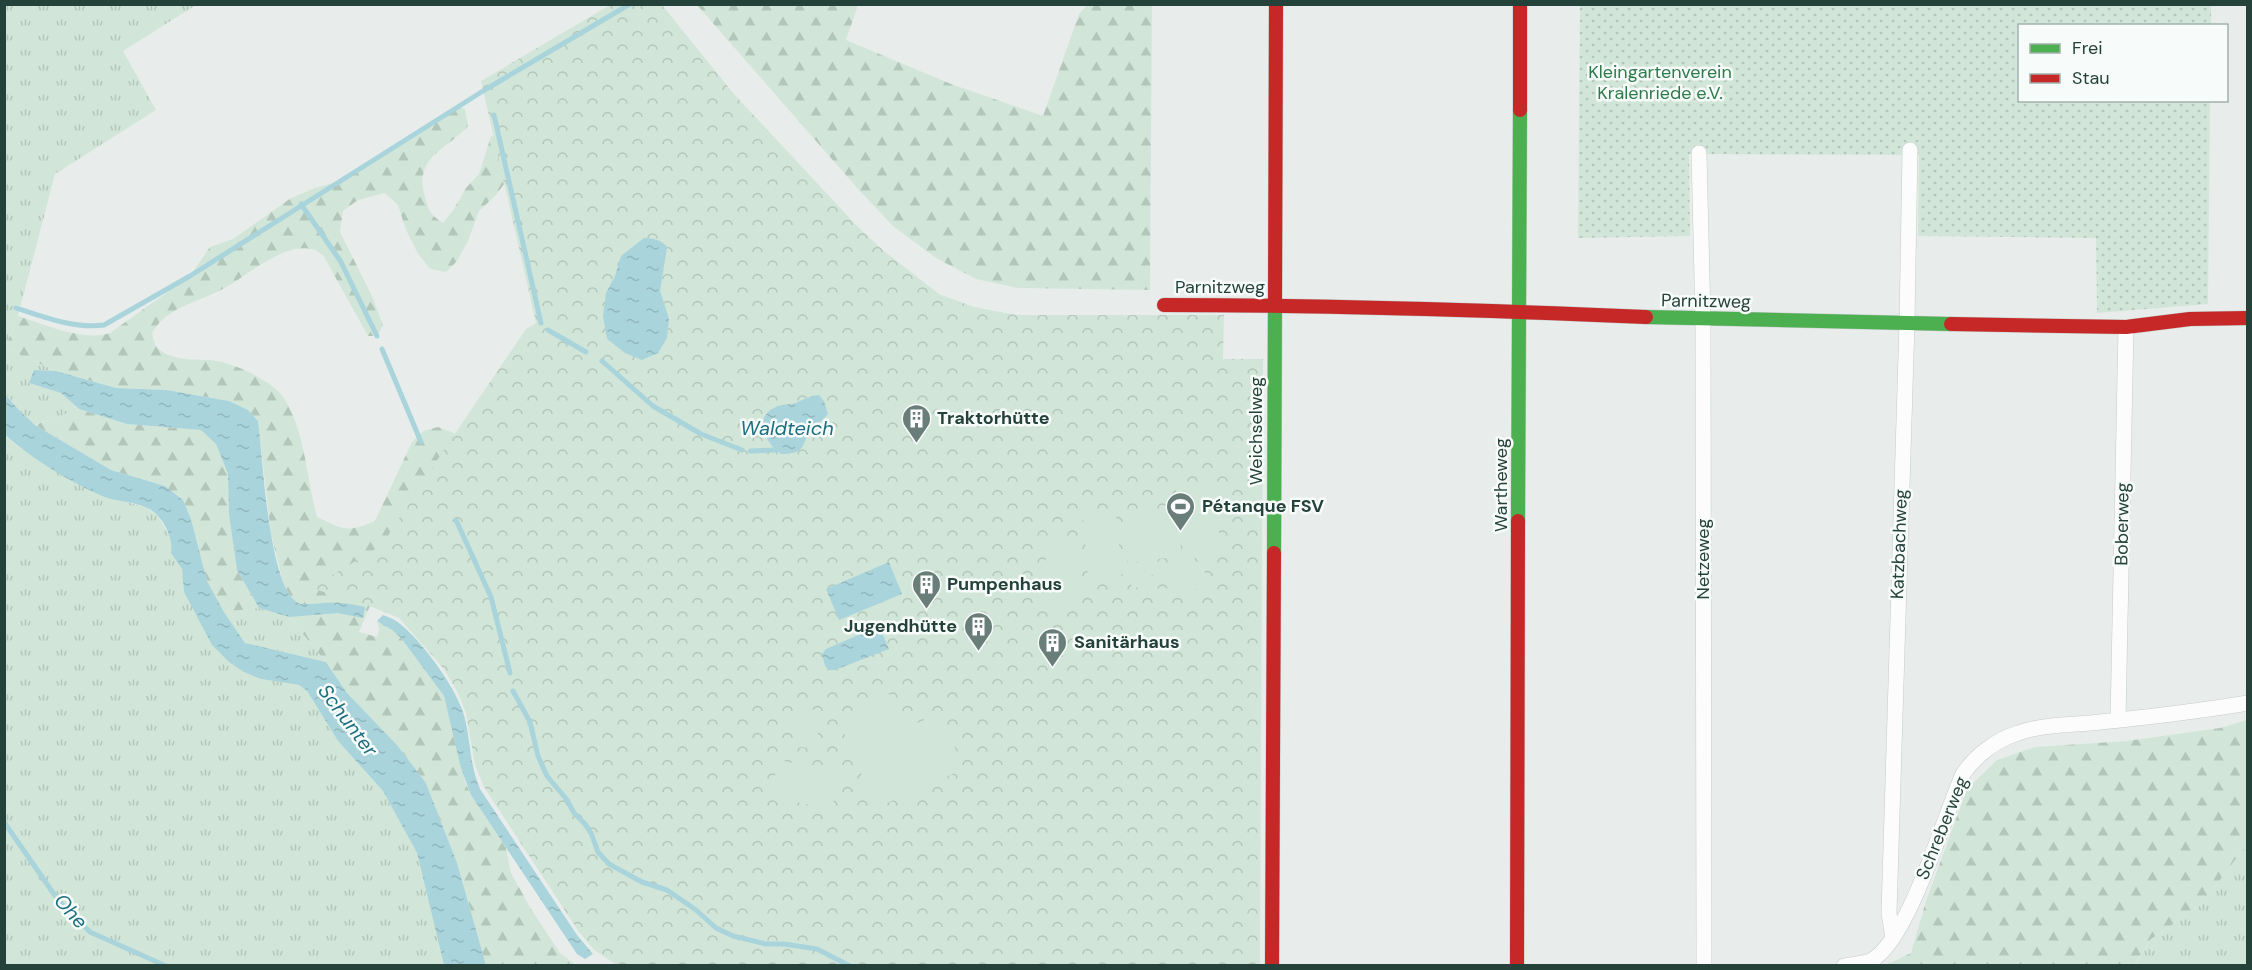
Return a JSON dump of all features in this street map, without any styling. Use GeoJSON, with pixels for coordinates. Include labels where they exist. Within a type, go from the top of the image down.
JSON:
{"type":"FeatureCollection","features":[{"type":"Feature","properties":{"kind":"street","name":"Weichselweg"},"geometry":{"type":"LineString","coordinates":[[1272,966],[1275,4]]}},
{"type":"Feature","properties":{"kind":"street","name":"Wartheweg"},"geometry":{"type":"LineString","coordinates":[[1517,966],[1520,4]]}},
{"type":"Feature","properties":{"kind":"street","name":"Katzbachweg"},"geometry":{"type":"LineString","coordinates":[[1893,938],[1889,913],[1910,150]]}},
{"type":"Feature","properties":{"kind":"street","name":"Netzeweg"},"geometry":{"type":"LineString","coordinates":[[1699,153],[1703,320],[1704,966]]}},
{"type":"Feature","properties":{"kind":"street","name":"Parnitzweg"},"geometry":{"type":"LineString","coordinates":[[1164,305],[1275,305],[1703,320],[2126,327],[2190,319],[2247,318]]}},
{"type":"Feature","properties":{"kind":"street","name":"Boberweg"},"geometry":{"type":"LineString","coordinates":[[2118,720],[2126,327]]}},
{"type":"Feature","properties":{"kind":"street","name":"Schreberweg"},"geometry":{"type":"LineString","coordinates":[[1844,966],[1871,960],[1893,938],[1912,903],[1963,774],[1993,745],[2018,733],[2247,703]]}},
{"type":"Feature","properties":{"kind":"green space"},"geometry":{"type":"Polygon","coordinates":[[[4,5],[196,5],[123,51],[156,110],[55,174],[18,316],[5,348],[56,371],[34,370],[29,383],[61,393],[79,409],[35,425],[5,393],[4,5]]]}},
{"type":"Feature","properties":{"kind":"green space"},"geometry":{"type":"Polygon","coordinates":[[[610,5],[662,5],[734,94],[858,227],[884,251],[939,294],[974,307],[1016,315],[1224,315],[1223,359],[1263,359],[1260,965],[617,965],[594,950],[579,932],[484,787],[475,765],[466,713],[457,691],[443,668],[399,618],[367,605],[311,588],[382,545],[526,329],[536,323],[481,81],[610,5]]]}},
{"type":"Feature","properties":{"kind":"green space"},"geometry":{"type":"Polygon","coordinates":[[[697,5],[858,5],[846,40],[951,84],[1043,116],[1079,14],[1087,5],[1152,5],[1150,290],[1018,288],[976,279],[936,258],[893,226],[858,189],[697,5]]]}},
{"type":"Feature","properties":{"kind":"green space","name":"Kleingartenverein Kralenriede e.V."},"geometry":{"type":"Polygon","coordinates":[[[1580,5],[2211,5],[2211,24],[2018,24],[2018,102],[2210,102],[2208,304],[2097,313],[2096,238],[1918,236],[1919,155],[1689,154],[1690,236],[1578,238],[1580,5]]]}},
{"type":"Feature","properties":{"kind":"green space"},"geometry":{"type":"Polygon","coordinates":[[[458,107],[465,109],[468,126],[434,155],[424,172],[426,202],[431,212],[443,223],[466,188],[479,174],[491,136],[510,138],[510,176],[496,195],[479,211],[468,241],[457,261],[446,272],[430,269],[417,252],[406,230],[398,205],[385,193],[358,200],[343,211],[340,232],[372,296],[383,325],[377,336],[368,336],[323,255],[313,249],[301,248],[278,255],[218,291],[176,310],[167,316],[152,333],[156,346],[169,355],[185,359],[217,361],[234,366],[263,380],[279,392],[297,425],[317,517],[340,527],[358,527],[375,521],[412,442],[423,431],[438,427],[459,435],[372,601],[359,632],[377,637],[379,630],[377,621],[392,630],[401,638],[444,696],[465,781],[471,795],[506,848],[511,873],[531,909],[560,953],[576,965],[486,965],[457,863],[426,783],[397,745],[347,693],[326,662],[289,617],[290,598],[282,578],[271,534],[258,421],[248,410],[229,401],[168,390],[116,388],[56,371],[5,348],[18,316],[76,334],[110,333],[190,276],[210,247],[233,239],[291,198],[336,182],[458,107]]]}},
{"type":"Feature","properties":{"kind":"green space"},"geometry":{"type":"Polygon","coordinates":[[[79,409],[127,424],[201,430],[216,444],[228,474],[229,515],[237,570],[259,608],[224,612],[207,581],[191,519],[183,500],[165,486],[111,470],[35,425],[79,409]]]}},
{"type":"Feature","properties":{"kind":"green space"},"geometry":{"type":"Polygon","coordinates":[[[4,435],[16,445],[103,496],[145,507],[157,515],[173,541],[171,553],[182,569],[184,592],[261,679],[299,685],[307,691],[338,741],[383,791],[417,853],[444,965],[5,965],[4,435]]]}},
{"type":"Feature","properties":{"kind":"green space"},"geometry":{"type":"Polygon","coordinates":[[[1214,486],[1221,549],[1183,553],[1176,490],[1214,486]]]}},
{"type":"Feature","properties":{"kind":"green space"},"geometry":{"type":"Polygon","coordinates":[[[1177,512],[1182,556],[1128,563],[1123,519],[1177,512]]]}},
{"type":"Feature","properties":{"kind":"green space"},"geometry":{"type":"Polygon","coordinates":[[[1116,514],[1122,575],[1088,578],[1083,517],[1116,514]]]}},
{"type":"Feature","properties":{"kind":"green space"},"geometry":{"type":"Polygon","coordinates":[[[1078,542],[1082,602],[1049,605],[1045,544],[1078,542]]]}},
{"type":"Feature","properties":{"kind":"green space"},"geometry":{"type":"Polygon","coordinates":[[[1194,554],[1195,562],[1204,561],[1206,588],[1128,598],[1127,590],[1172,588],[1169,565],[1184,563],[1184,555],[1194,554]]]}},
{"type":"Feature","properties":{"kind":"green space"},"geometry":{"type":"Polygon","coordinates":[[[1166,561],[1167,566],[1162,567],[1135,589],[1130,584],[1128,564],[1166,561]]]}},
{"type":"Feature","properties":{"kind":"green space"},"geometry":{"type":"Polygon","coordinates":[[[259,608],[289,617],[326,662],[245,643],[224,612],[259,608]]]}},
{"type":"Feature","properties":{"kind":"green space"},"geometry":{"type":"Polygon","coordinates":[[[889,694],[904,729],[940,713],[964,769],[876,808],[837,717],[889,694]]]}},
{"type":"Feature","properties":{"kind":"green space"},"geometry":{"type":"Polygon","coordinates":[[[798,709],[819,710],[817,748],[795,747],[798,709]]]}},
{"type":"Feature","properties":{"kind":"green space"},"geometry":{"type":"Polygon","coordinates":[[[2247,720],[2247,844],[2201,905],[2151,939],[2134,965],[1886,965],[1911,953],[1926,901],[1967,789],[1997,760],[2035,747],[2127,741],[2220,728],[2247,720]]]}},
{"type":"Feature","properties":{"kind":"green space"},"geometry":{"type":"Polygon","coordinates":[[[778,760],[840,772],[832,809],[771,797],[778,760]]]}},
{"type":"Feature","properties":{"kind":"green space"},"geometry":{"type":"Polygon","coordinates":[[[2247,844],[2247,965],[2134,966],[2151,939],[2201,905],[2247,844]]]}},
{"type":"Feature","properties":{"kind":"water"},"geometry":{"type":"Polygon","coordinates":[[[644,238],[657,240],[667,247],[660,291],[669,319],[667,338],[658,353],[642,360],[625,353],[607,339],[603,316],[606,293],[615,276],[621,256],[644,238]]]}},
{"type":"Feature","properties":{"kind":"water"},"geometry":{"type":"Polygon","coordinates":[[[34,370],[56,371],[116,388],[167,390],[229,401],[248,410],[258,421],[273,547],[288,592],[301,604],[338,603],[365,607],[363,618],[338,613],[289,617],[259,608],[237,570],[229,515],[228,474],[216,444],[201,430],[127,424],[79,409],[61,393],[29,383],[34,370]]]}},
{"type":"Feature","properties":{"kind":"water","name":"Schunter"},"geometry":{"type":"Polygon","coordinates":[[[4,393],[35,425],[111,470],[165,486],[183,500],[191,519],[207,581],[245,643],[326,662],[347,693],[397,745],[426,783],[457,863],[486,965],[444,965],[417,853],[383,791],[338,741],[307,691],[299,685],[261,679],[229,662],[212,645],[184,592],[182,569],[171,553],[169,533],[158,516],[146,508],[102,496],[76,484],[27,453],[5,435],[4,393]]]}},
{"type":"Feature","properties":{"kind":"water","name":"Waldteich"},"geometry":{"type":"Polygon","coordinates":[[[819,395],[824,401],[828,414],[813,428],[799,450],[790,454],[781,454],[770,443],[763,429],[765,416],[778,406],[794,404],[819,395]]]}},
{"type":"Feature","properties":{"kind":"water"},"geometry":{"type":"Polygon","coordinates":[[[889,562],[902,594],[839,620],[826,589],[889,562]]]}},
{"type":"Feature","properties":{"kind":"water"},"geometry":{"type":"Polygon","coordinates":[[[383,615],[393,619],[408,631],[436,664],[452,689],[463,712],[476,780],[480,789],[577,935],[593,954],[585,959],[577,954],[471,795],[461,768],[444,696],[401,638],[377,621],[383,615]]]}},
{"type":"Feature","properties":{"kind":"water"},"geometry":{"type":"Polygon","coordinates":[[[879,626],[889,649],[835,670],[829,670],[825,666],[822,654],[826,649],[879,626]]]}},
{"type":"Feature","properties":{"kind":"waterway"},"geometry":{"type":"LineString","coordinates":[[16,308],[71,324],[104,325],[190,276],[483,91],[630,4]]}},
{"type":"Feature","properties":{"kind":"waterway"},"geometry":{"type":"LineString","coordinates":[[494,115],[541,323]]}},
{"type":"Feature","properties":{"kind":"waterway"},"geometry":{"type":"LineString","coordinates":[[301,204],[341,262],[377,336]]}},
{"type":"Feature","properties":{"kind":"waterway"},"geometry":{"type":"LineString","coordinates":[[548,330],[586,352]]}},
{"type":"Feature","properties":{"kind":"waterway"},"geometry":{"type":"LineString","coordinates":[[382,349],[421,442]]}},
{"type":"Feature","properties":{"kind":"waterway"},"geometry":{"type":"LineString","coordinates":[[602,361],[653,406],[701,434],[742,450]]}},
{"type":"Feature","properties":{"kind":"waterway"},"geometry":{"type":"LineString","coordinates":[[750,451],[776,450]]}},
{"type":"Feature","properties":{"kind":"waterway"},"geometry":{"type":"LineString","coordinates":[[456,520],[491,597],[510,673]]}},
{"type":"Feature","properties":{"kind":"waterway"},"geometry":{"type":"LineString","coordinates":[[513,691],[530,722],[538,756],[547,776],[585,824],[598,852],[609,864],[642,882],[667,890],[696,910],[716,928],[733,936],[766,944],[817,949],[850,966]]}},
{"type":"Feature","properties":{"kind":"waterway","name":"Ohe"},"geometry":{"type":"LineString","coordinates":[[4,822],[58,900],[90,932],[166,966]]}},
{"type":"Feature","properties":{"kind":"traffic: fast"},"geometry":{"type":"LineString","coordinates":[[1518,521],[1520,110]]}},
{"type":"Feature","properties":{"kind":"traffic: fast"},"geometry":{"type":"LineString","coordinates":[[1274,553],[1275,299]]}},
{"type":"Feature","properties":{"kind":"traffic: fast"},"geometry":{"type":"LineString","coordinates":[[1646,317],[1951,324]]}},
{"type":"Feature","properties":{"kind":"traffic: jam"},"geometry":{"type":"LineString","coordinates":[[1275,299],[1276,4]]}},
{"type":"Feature","properties":{"kind":"traffic: jam"},"geometry":{"type":"LineString","coordinates":[[1520,4],[1520,110]]}},
{"type":"Feature","properties":{"kind":"traffic: jam"},"geometry":{"type":"LineString","coordinates":[[1164,305],[1405,308],[1646,317]]}},
{"type":"Feature","properties":{"kind":"traffic: jam"},"geometry":{"type":"LineString","coordinates":[[1951,324],[2126,327],[2190,319],[2248,318]]}},
{"type":"Feature","properties":{"kind":"traffic: jam"},"geometry":{"type":"LineString","coordinates":[[1517,966],[1518,521]]}},
{"type":"Feature","properties":{"kind":"traffic: jam"},"geometry":{"type":"LineString","coordinates":[[1272,966],[1274,553]]}},
{"type":"Feature","properties":{"kind":"place","name":"Traktorhütte"},"geometry":{"type":"Point","coordinates":[916,444]}},
{"type":"Feature","properties":{"kind":"place","name":"Pétanque FSV"},"geometry":{"type":"Point","coordinates":[1181,532]}},
{"type":"Feature","properties":{"kind":"place","name":"Pumpenhaus"},"geometry":{"type":"Point","coordinates":[926,610]}},
{"type":"Feature","properties":{"kind":"place","name":"Jugendhütte"},"geometry":{"type":"Point","coordinates":[978,652]}},
{"type":"Feature","properties":{"kind":"place","name":"Sanitärhaus"},"geometry":{"type":"Point","coordinates":[1053,668]}}]}
